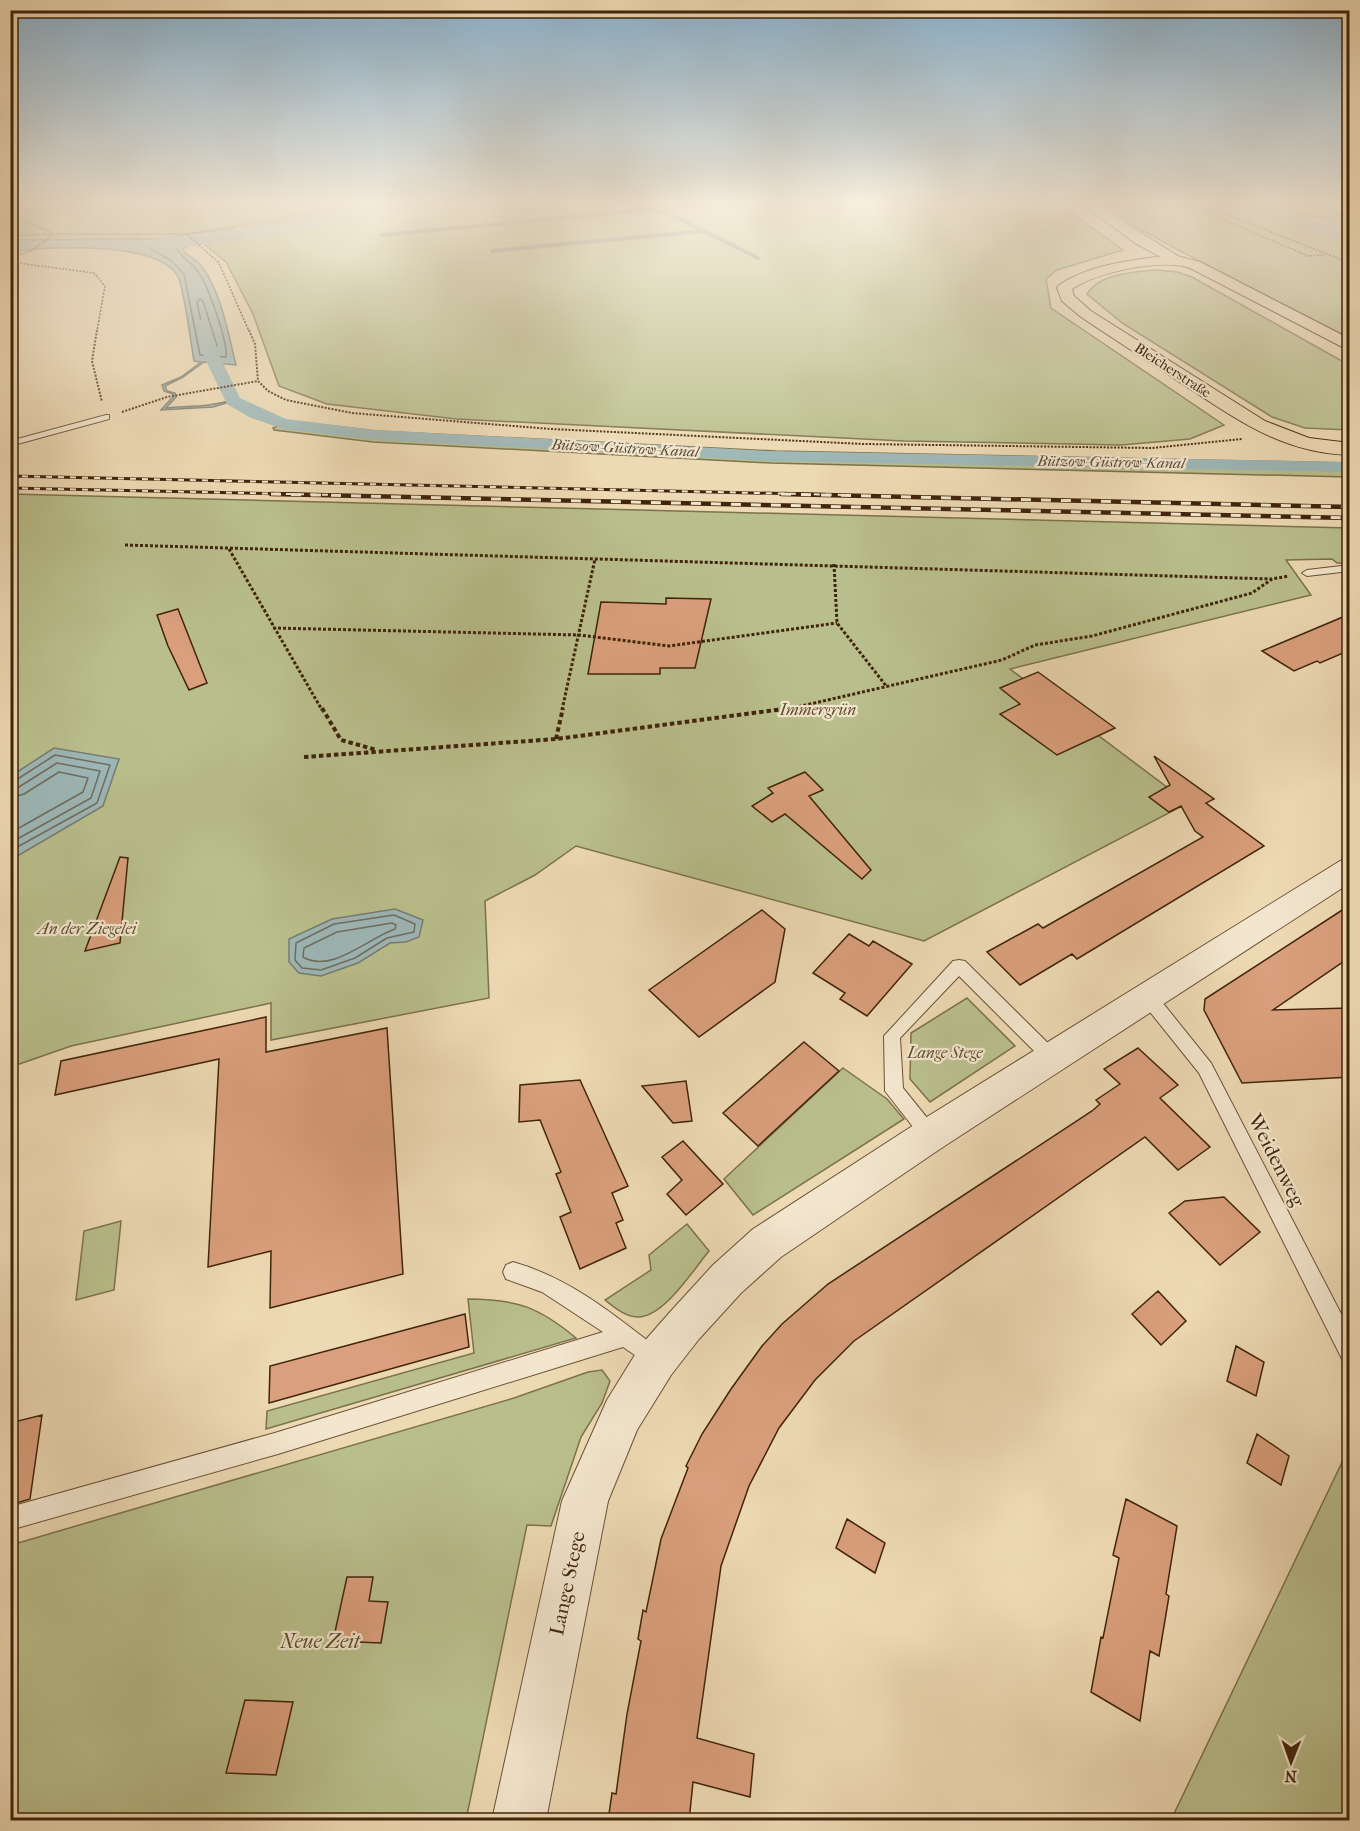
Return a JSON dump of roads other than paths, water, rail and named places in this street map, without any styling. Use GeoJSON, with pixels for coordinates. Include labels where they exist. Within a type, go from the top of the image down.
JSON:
{"type":"FeatureCollection","features":[{"type":"Feature","properties":{"kind":"main road","name":"Bleicherstraße"},"geometry":{"type":"LineString","coordinates":[[1064,290],[1067,298],[1086,314],[1277,434],[1312,447],[1350,449]]}},
{"type":"Feature","properties":{"kind":"main road"},"geometry":{"type":"LineString","coordinates":[[1228,290],[1350,355]]}},
{"type":"Feature","properties":{"kind":"main road"},"geometry":{"type":"LineString","coordinates":[[1244,290],[1350,346]]}},
{"type":"Feature","properties":{"kind":"main road","name":"Bleicherstraße"},"geometry":{"type":"LineString","coordinates":[[1277,434],[1350,437]]}},
{"type":"Feature","properties":{"kind":"street","name":"Lange Stege"},"geometry":{"type":"LineString","coordinates":[[519,1821],[585,1500],[622,1415],[656,1360],[685,1325],[728,1279],[767,1243],[930,1135],[1350,869]]}},
{"type":"Feature","properties":{"kind":"lane"},"geometry":{"type":"LineString","coordinates":[[10,444],[106,417]]}},
{"type":"Feature","properties":{"kind":"lane"},"geometry":{"type":"LineString","coordinates":[[1307,573],[1350,568]]}},
{"type":"Feature","properties":{"kind":"lane"},"geometry":{"type":"LineString","coordinates":[[930,1135],[894,1091],[892,1036],[959,966],[1053,1059]]}},
{"type":"Feature","properties":{"kind":"lane","name":"Weidenweg"},"geometry":{"type":"LineString","coordinates":[[1148,997],[1205,1068],[1350,1354]]}},
{"type":"Feature","properties":{"kind":"lane"},"geometry":{"type":"LineString","coordinates":[[513,1272],[525,1274],[582,1304],[656,1360]]}},
{"type":"Feature","properties":{"kind":"lane"},"geometry":{"type":"LineString","coordinates":[[10,1519],[278,1443],[625,1336]]}},
{"type":"Feature","properties":{"kind":"water"},"geometry":{"type":"Polygon","coordinates":[[[182,290],[215,290],[224,315],[236,365],[204,362],[183,377],[165,386],[167,391],[175,393],[176,397],[166,408],[233,401],[213,407],[161,410],[173,397],[173,394],[164,391],[162,385],[181,377],[201,362],[194,361],[182,290]]]}},
{"type":"Feature","properties":{"kind":"water"},"geometry":{"type":"Polygon","coordinates":[[[54,748],[119,759],[103,806],[19,855],[11,857],[11,776],[54,748]]]}},
{"type":"Feature","properties":{"kind":"water"},"geometry":{"type":"Polygon","coordinates":[[[395,909],[423,920],[419,937],[406,942],[390,943],[358,963],[321,976],[299,973],[289,962],[289,939],[332,919],[395,909]]]}},
{"type":"Feature","properties":{"kind":"waterway","name":"Bützow-Güstrow-Kanal"},"geometry":{"type":"LineString","coordinates":[[202,323],[212,357],[233,401],[283,424],[376,435],[767,456],[1350,467]]}},
{"type":"Feature","properties":{"kind":"railway"},"geometry":{"type":"LineString","coordinates":[[10,476],[846,495]]}},
{"type":"Feature","properties":{"kind":"railway"},"geometry":{"type":"LineString","coordinates":[[10,488],[338,495]]}},
{"type":"Feature","properties":{"kind":"railway"},"geometry":{"type":"LineString","coordinates":[[271,494],[1350,518]]}},
{"type":"Feature","properties":{"kind":"railway"},"geometry":{"type":"LineString","coordinates":[[781,494],[1350,507]]}},
{"type":"Feature","properties":{"kind":"park label","name":"Immergrün"},"geometry":{"type":"Point","coordinates":[818,709]}},
{"type":"Feature","properties":{"kind":"park label","name":"An der Ziegelei"},"geometry":{"type":"Point","coordinates":[87,928]}},
{"type":"Feature","properties":{"kind":"park label","name":"Neue Zeit"},"geometry":{"type":"Point","coordinates":[320,1641]}}]}
